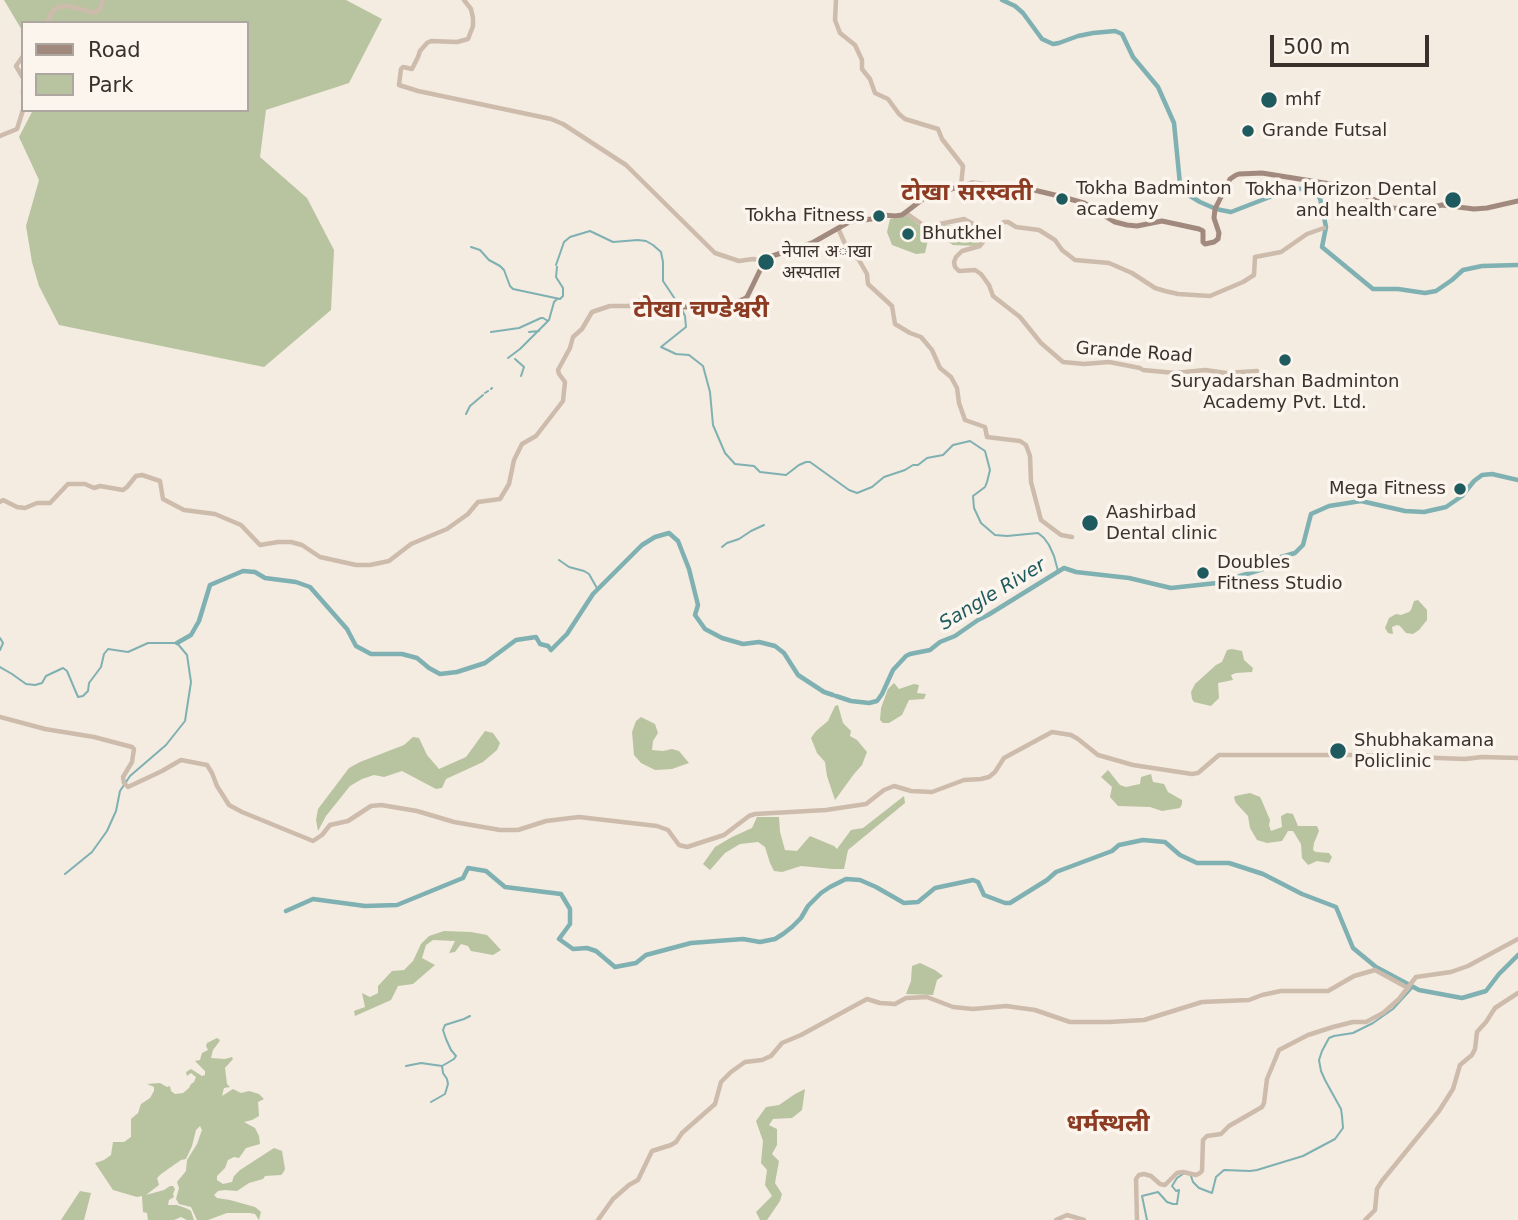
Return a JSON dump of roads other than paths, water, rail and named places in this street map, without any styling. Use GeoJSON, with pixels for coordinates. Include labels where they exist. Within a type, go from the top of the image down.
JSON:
{"type":"FeatureCollection","features":[{"type":"Feature","properties":{"kind":"main road"},"geometry":{"type":"LineString","coordinates":[[681,307],[698,305],[714,308],[747,297],[766,258],[812,243],[849,222],[884,215],[898,216],[923,199],[979,183],[1019,187],[1082,202],[1115,222],[1127,225],[1137,226],[1162,221],[1199,229],[1203,231],[1205,244],[1218,239],[1219,233],[1214,218],[1216,207],[1230,179],[1236,175],[1269,174],[1343,186],[1393,208],[1420,210],[1442,205],[1474,209],[1518,201]]}},
{"type":"Feature","properties":{"kind":"street"},"geometry":{"type":"LineString","coordinates":[[48,21],[57,7],[73,6],[94,13],[100,9],[103,0]]}},
{"type":"Feature","properties":{"kind":"street"},"geometry":{"type":"LineString","coordinates":[[464,0],[471,9],[473,18],[468,39],[427,43],[412,69],[401,69],[398,86],[551,119],[563,124],[626,165],[715,253],[739,261],[764,261]]}},
{"type":"Feature","properties":{"kind":"street"},"geometry":{"type":"LineString","coordinates":[[836,0],[835,20],[840,33],[855,45],[875,93],[888,99],[905,119],[938,129],[942,139],[963,166],[961,186]]}},
{"type":"Feature","properties":{"kind":"street"},"geometry":{"type":"LineString","coordinates":[[21,58],[16,66],[21,75]]}},
{"type":"Feature","properties":{"kind":"street"},"geometry":{"type":"LineString","coordinates":[[0,136],[17,129],[22,112]]}},
{"type":"Feature","properties":{"kind":"street"},"geometry":{"type":"LineString","coordinates":[[906,213],[923,225],[930,226],[964,219],[986,232],[994,230],[1004,222],[1016,227],[1039,230],[1055,240],[1062,250],[1075,260],[1109,263],[1155,288],[1178,294],[1210,296],[1254,275],[1255,257],[1281,251],[1307,234],[1324,228]]}},
{"type":"Feature","properties":{"kind":"street"},"geometry":{"type":"LineString","coordinates":[[838,228],[846,246],[867,274],[868,284],[891,304],[895,324],[910,334],[922,337],[932,350],[940,368],[951,377],[957,388],[965,420],[985,427],[987,437],[1020,441],[1026,445],[1030,456],[1031,482],[1041,520],[1062,536],[1072,537]]}},
{"type":"Feature","properties":{"kind":"street","name":"Grande Road"},"geometry":{"type":"LineString","coordinates":[[986,232],[986,238],[980,246],[962,251],[956,257],[956,269],[975,270],[981,274],[993,296],[1020,317],[1041,343],[1063,362],[1109,362],[1167,373],[1205,370],[1226,373],[1257,372]]}},
{"type":"Feature","properties":{"kind":"street"},"geometry":{"type":"LineString","coordinates":[[0,502],[3,500],[25,508],[37,503],[50,503],[68,484],[122,490],[136,476],[142,475],[160,481],[163,499],[184,510],[215,514],[241,525],[260,545],[286,541],[302,545],[320,557],[356,565],[391,560],[411,544],[447,529],[468,514],[478,502],[500,499],[509,484],[514,460],[522,444],[536,436],[563,401],[565,382],[558,370],[573,337],[579,333],[592,312],[610,306],[629,306],[640,300],[663,300],[681,307]]}},
{"type":"Feature","properties":{"kind":"street"},"geometry":{"type":"LineString","coordinates":[[0,717],[132,747],[132,762],[123,777],[128,787],[181,760],[207,765],[229,805],[313,841],[330,825],[348,821],[371,806],[381,805],[500,830],[518,830],[546,821],[579,817],[634,822],[668,830],[679,845],[687,847],[724,835],[755,814],[826,810],[866,804],[894,786],[911,791],[932,792],[964,780],[989,777],[1004,758],[1052,732],[1071,735],[1098,755],[1195,774],[1219,755],[1518,758]]}},
{"type":"Feature","properties":{"kind":"street"},"geometry":{"type":"LineString","coordinates":[[1137,1220],[1136,1179],[1139,1175],[1151,1176],[1160,1185],[1166,1185],[1177,1173],[1200,1174],[1203,1140],[1207,1136],[1220,1134],[1262,1107],[1267,1079],[1279,1050],[1308,1035],[1353,1022],[1366,1022],[1383,1013],[1399,999],[1416,977],[1451,972],[1478,963],[1518,939]]}},
{"type":"Feature","properties":{"kind":"street"},"geometry":{"type":"LineString","coordinates":[[598,1220],[613,1199],[638,1180],[652,1152],[671,1146],[715,1104],[721,1082],[731,1072],[746,1062],[771,1056],[782,1043],[867,999],[895,1004],[906,998],[927,997],[953,1007],[1019,1007],[1070,1022],[1138,1020],[1202,1002],[1249,1000],[1281,991],[1327,991],[1354,976],[1376,970],[1408,988]]}},
{"type":"Feature","properties":{"kind":"street"},"geometry":{"type":"LineString","coordinates":[[1365,1220],[1375,1210],[1377,1189],[1382,1181],[1439,1111],[1453,1089],[1460,1065],[1475,1049],[1477,1032],[1495,1008],[1518,993]]}},
{"type":"Feature","properties":{"kind":"street"},"geometry":{"type":"LineString","coordinates":[[1056,1220],[1067,1215],[1084,1220]]}},
{"type":"Feature","properties":{"kind":"waterway"},"geometry":{"type":"LineString","coordinates":[[1002,0],[1015,6],[1042,39],[1053,44],[1093,33],[1115,31],[1122,34],[1133,57],[1158,87],[1174,123],[1180,184],[1185,193],[1200,202],[1231,212],[1293,188],[1310,190],[1320,198],[1326,227],[1322,247],[1373,289],[1425,293],[1436,291],[1463,270],[1482,266],[1518,265]]}},
{"type":"Feature","properties":{"kind":"waterway"},"geometry":{"type":"LineString","coordinates":[[556,265],[564,242],[570,237],[590,231],[613,242],[646,241],[661,252],[663,281],[679,305]]}},
{"type":"Feature","properties":{"kind":"waterway"},"geometry":{"type":"LineString","coordinates":[[471,247],[480,250],[489,260],[500,266],[513,289],[560,299],[563,296],[563,288],[556,277],[557,267]]}},
{"type":"Feature","properties":{"kind":"waterway"},"geometry":{"type":"LineString","coordinates":[[549,320],[557,299]]}},
{"type":"Feature","properties":{"kind":"waterway"},"geometry":{"type":"LineString","coordinates":[[682,310],[686,327],[661,347],[676,354],[689,355],[703,366],[710,392],[713,425],[725,453],[735,464],[754,466],[760,472],[786,475],[799,465],[810,462],[857,493],[872,487],[884,477],[918,465],[927,458],[943,455],[953,445],[970,441],[985,451],[990,470],[985,487],[973,496],[974,508],[981,523],[995,535],[1038,533],[1049,545],[1058,571]]}},
{"type":"Feature","properties":{"kind":"waterway"},"geometry":{"type":"LineString","coordinates":[[491,332],[519,328],[541,318],[548,321]]}},
{"type":"Feature","properties":{"kind":"waterway"},"geometry":{"type":"LineString","coordinates":[[508,358],[549,320]]}},
{"type":"Feature","properties":{"kind":"waterway"},"geometry":{"type":"LineString","coordinates":[[529,332],[539,331]]}},
{"type":"Feature","properties":{"kind":"waterway"},"geometry":{"type":"LineString","coordinates":[[515,359],[524,367],[521,376]]}},
{"type":"Feature","properties":{"kind":"waterway"},"geometry":{"type":"LineString","coordinates":[[466,414],[470,406],[483,395]]}},
{"type":"Feature","properties":{"kind":"waterway","name":"Sangle River"},"geometry":{"type":"LineString","coordinates":[[836,696],[851,701],[877,701],[893,670],[906,656],[930,650],[1064,568],[1076,572],[1129,578],[1171,588],[1217,583],[1263,569],[1281,557],[1295,553],[1303,545],[1311,514],[1329,506],[1361,501],[1405,511],[1424,512],[1446,507],[1462,496],[1482,475],[1492,474],[1518,480]]}},
{"type":"Feature","properties":{"kind":"waterway"},"geometry":{"type":"LineString","coordinates":[[722,547],[764,525]]}},
{"type":"Feature","properties":{"kind":"waterway","name":"Sangle River"},"geometry":{"type":"LineString","coordinates":[[177,643],[191,635],[199,621],[210,585],[243,571],[255,572],[265,578],[296,582],[310,587],[347,629],[356,646],[371,654],[402,654],[417,658],[440,674],[457,672],[485,663],[516,640],[536,637],[540,644],[551,650],[567,634],[593,594],[642,545],[669,533],[678,541],[689,569],[698,605],[695,615],[705,629],[722,638],[743,644],[759,642],[775,646],[784,653],[798,675],[833,695]]}},
{"type":"Feature","properties":{"kind":"waterway"},"geometry":{"type":"LineString","coordinates":[[559,560],[569,567],[589,574],[598,590]]}},
{"type":"Feature","properties":{"kind":"waterway"},"geometry":{"type":"LineString","coordinates":[[0,638],[3,643],[0,650]]}},
{"type":"Feature","properties":{"kind":"waterway"},"geometry":{"type":"LineString","coordinates":[[0,667],[26,684],[35,685],[63,668],[67,671],[78,697],[88,691],[89,683],[101,667],[108,649],[128,652],[148,643],[177,643],[187,655],[191,682],[185,721],[166,745],[130,776],[120,791],[116,811],[107,831],[92,852],[65,874]]}},
{"type":"Feature","properties":{"kind":"waterway"},"geometry":{"type":"LineString","coordinates":[[286,911],[313,899],[365,906],[397,905],[463,878],[468,868],[486,871],[505,887],[561,894],[570,909],[570,924],[559,939],[573,949],[587,948],[596,951],[615,967],[636,963],[646,955],[691,943],[743,939],[760,942],[775,939],[792,927],[821,893],[846,879],[860,880],[904,903],[918,902],[935,888],[973,880],[978,882],[984,895],[1010,903],[1056,872],[1112,851],[1119,845],[1143,840],[1165,842],[1180,855],[1197,863],[1229,863],[1263,874],[1302,894],[1336,907],[1353,948],[1376,967],[1419,990],[1462,998],[1486,991],[1518,955]]}},
{"type":"Feature","properties":{"kind":"waterway"},"geometry":{"type":"LineString","coordinates":[[1191,1176],[1199,1188],[1212,1193],[1216,1177],[1224,1170],[1257,1170],[1303,1156],[1335,1139],[1343,1128],[1341,1109],[1321,1071],[1319,1060],[1322,1051],[1329,1038],[1353,1033],[1393,1009],[1414,986]]}},
{"type":"Feature","properties":{"kind":"waterway"},"geometry":{"type":"LineString","coordinates":[[431,1102],[445,1094],[448,1084],[442,1066],[456,1056],[446,1039],[443,1030],[445,1025],[470,1016]]}},
{"type":"Feature","properties":{"kind":"waterway"},"geometry":{"type":"LineString","coordinates":[[406,1066],[421,1063],[442,1066]]}},
{"type":"Feature","properties":{"kind":"waterway"},"geometry":{"type":"LineString","coordinates":[[1147,1220],[1142,1196],[1158,1192],[1167,1202],[1177,1204],[1179,1190],[1176,1191],[1172,1186],[1183,1174]]}},
{"type":"Feature","properties":{"kind":"place","name":"mhf"},"geometry":{"type":"Point","coordinates":[1269,100]}},
{"type":"Feature","properties":{"kind":"place","name":"Grande Futsal"},"geometry":{"type":"Point","coordinates":[1248,131]}},
{"type":"Feature","properties":{"kind":"place","name":"Tokha Badminton academy"},"geometry":{"type":"Point","coordinates":[1062,199]}},
{"type":"Feature","properties":{"kind":"place","name":"Tokha Horizon Dental and health care"},"geometry":{"type":"Point","coordinates":[1453,200]}},
{"type":"Feature","properties":{"kind":"place","name":"Tokha Fitness"},"geometry":{"type":"Point","coordinates":[879,216]}},
{"type":"Feature","properties":{"kind":"place","name":"Bhutkhel"},"geometry":{"type":"Point","coordinates":[908,234]}},
{"type":"Feature","properties":{"kind":"place","name":"नेपाल अाखा अस्पताल"},"geometry":{"type":"Point","coordinates":[766,262]}},
{"type":"Feature","properties":{"kind":"place","name":"Suryadarshan Badminton Academy Pvt. Ltd."},"geometry":{"type":"Point","coordinates":[1285,360]}},
{"type":"Feature","properties":{"kind":"place","name":"Mega Fitness"},"geometry":{"type":"Point","coordinates":[1460,489]}},
{"type":"Feature","properties":{"kind":"place","name":"Aashirbad Dental clinic"},"geometry":{"type":"Point","coordinates":[1090,523]}},
{"type":"Feature","properties":{"kind":"place","name":"Doubles Fitness Studio"},"geometry":{"type":"Point","coordinates":[1203,573]}},
{"type":"Feature","properties":{"kind":"place","name":"Shubhakamana Policlinic"},"geometry":{"type":"Point","coordinates":[1338,751]}},
{"type":"Feature","properties":{"kind":"district","name":"टोखा सरस्वती"},"geometry":{"type":"Point","coordinates":[967,194]}},
{"type":"Feature","properties":{"kind":"district","name":"टोखा चण्डेश्वरी"},"geometry":{"type":"Point","coordinates":[701,311]}},
{"type":"Feature","properties":{"kind":"district","name":"धर्मस्थली"},"geometry":{"type":"Point","coordinates":[1108,1125]}}]}
